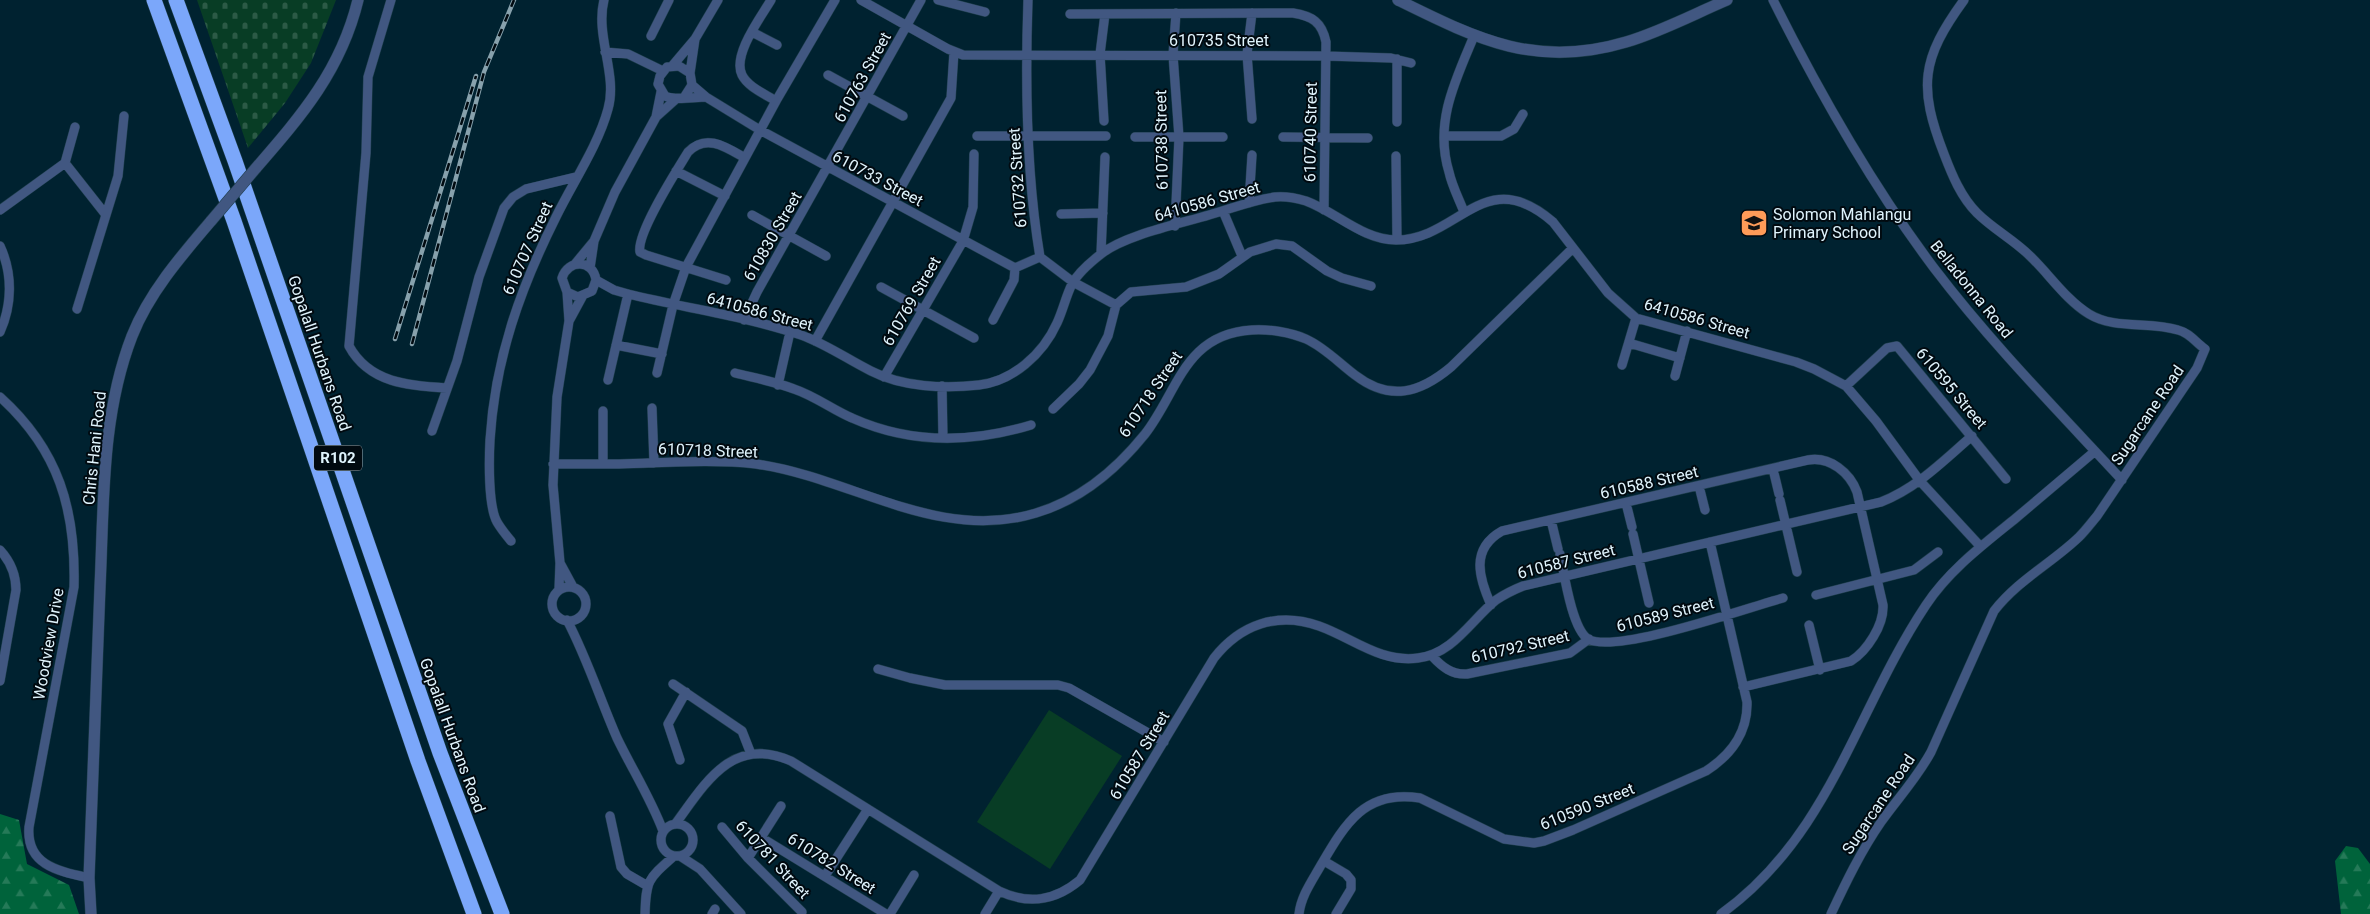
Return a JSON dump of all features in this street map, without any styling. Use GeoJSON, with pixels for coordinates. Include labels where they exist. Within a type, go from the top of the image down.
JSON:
{"type":"FeatureCollection","features":[{"type":"Feature","properties":{"kind":"highway","name":"R102"},"geometry":{"type":"LineString","coordinates":[[154,0],[234,221],[418,760],[474,914]]}},
{"type":"Feature","properties":{"kind":"highway","name":"Gopalall Hurbans Road"},"geometry":{"type":"LineString","coordinates":[[176,0],[238,169],[440,753],[502,914]]}},
{"type":"Feature","properties":{"kind":"street","name":"Chris Hani Road"},"geometry":{"type":"LineString","coordinates":[[91,914],[89,878],[104,494],[112,401],[121,366],[146,306],[168,272],[308,107],[324,83],[347,38],[358,0]]}},
{"type":"Feature","properties":{"kind":"street"},"geometry":{"type":"LineString","coordinates":[[391,0],[367,84],[366,153],[349,346],[357,361],[372,372],[392,380],[421,386],[447,388]]}},
{"type":"Feature","properties":{"kind":"street","name":"610707 Street"},"geometry":{"type":"LineString","coordinates":[[511,541],[496,521],[492,496],[490,456],[496,388],[503,351],[526,280],[609,106],[610,91],[602,26],[604,0]]}},
{"type":"Feature","properties":{"kind":"street"},"geometry":{"type":"LineString","coordinates":[[651,36],[669,0]]}},
{"type":"Feature","properties":{"kind":"street"},"geometry":{"type":"LineString","coordinates":[[656,117],[663,71],[673,65],[695,39],[718,0]]}},
{"type":"Feature","properties":{"kind":"street"},"geometry":{"type":"LineString","coordinates":[[771,0],[752,32],[740,58],[742,75],[750,84],[776,101]]}},
{"type":"Feature","properties":{"kind":"street"},"geometry":{"type":"LineString","coordinates":[[657,373],[673,305],[686,267],[776,101],[835,0]]}},
{"type":"Feature","properties":{"kind":"street"},"geometry":{"type":"LineString","coordinates":[[815,341],[894,203],[951,98],[954,52],[861,0]]}},
{"type":"Feature","properties":{"kind":"street","name":"610763 Street"},"geometry":{"type":"LineString","coordinates":[[828,168],[921,0]]}},
{"type":"Feature","properties":{"kind":"street"},"geometry":{"type":"LineString","coordinates":[[938,0],[985,12]]}},
{"type":"Feature","properties":{"kind":"street","name":"610732 Street"},"geometry":{"type":"LineString","coordinates":[[1028,0],[1026,55],[1032,208],[1040,257]]}},
{"type":"Feature","properties":{"kind":"street"},"geometry":{"type":"LineString","coordinates":[[1398,0],[1474,36],[1502,46],[1550,53],[1602,49],[1628,42],[1727,0]]}},
{"type":"Feature","properties":{"kind":"street","name":"Belladonna Road"},"geometry":{"type":"LineString","coordinates":[[1773,0],[1841,130],[1896,215],[1935,269],[1998,345],[2094,452],[2122,480]]}},
{"type":"Feature","properties":{"kind":"street","name":"Sugarcane Road"},"geometry":{"type":"LineString","coordinates":[[1831,914],[1850,872],[1868,842],[1915,779],[1927,759],[1994,611],[2018,585],[2079,537],[2122,480],[2197,368],[2205,349],[2187,333],[2177,329],[2114,322],[2090,315],[2076,305],[2028,254],[1977,213],[1968,202],[1950,170],[1929,114],[1927,98],[1929,64],[1934,47],[1944,28],[1964,0]]}},
{"type":"Feature","properties":{"kind":"street","name":"610738 Street"},"geometry":{"type":"LineString","coordinates":[[1175,226],[1179,137],[1173,55],[1176,13]]}},
{"type":"Feature","properties":{"kind":"street"},"geometry":{"type":"LineString","coordinates":[[1252,13],[1247,54],[1252,119]]}},
{"type":"Feature","properties":{"kind":"street","name":"610740 Street"},"geometry":{"type":"LineString","coordinates":[[1070,14],[1293,13],[1315,19],[1323,29],[1326,56],[1324,210]]}},
{"type":"Feature","properties":{"kind":"street"},"geometry":{"type":"LineString","coordinates":[[1104,14],[1100,54],[1104,121]]}},
{"type":"Feature","properties":{"kind":"street"},"geometry":{"type":"LineString","coordinates":[[752,32],[777,45]]}},
{"type":"Feature","properties":{"kind":"street"},"geometry":{"type":"LineString","coordinates":[[1464,212],[1449,172],[1444,122],[1448,100],[1474,36]]}},
{"type":"Feature","properties":{"kind":"street"},"geometry":{"type":"LineString","coordinates":[[685,96],[692,85],[690,72],[695,39]]}},
{"type":"Feature","properties":{"kind":"street"},"geometry":{"type":"LineString","coordinates":[[605,52],[628,54],[646,65],[663,71]]}},
{"type":"Feature","properties":{"kind":"street","name":"610735 Street"},"geometry":{"type":"LineString","coordinates":[[954,52],[974,55],[1247,54],[1397,59],[1411,63]]}},
{"type":"Feature","properties":{"kind":"street"},"geometry":{"type":"LineString","coordinates":[[1397,59],[1397,122]]}},
{"type":"Feature","properties":{"kind":"street"},"geometry":{"type":"LineString","coordinates":[[646,65],[660,88],[674,100]]}},
{"type":"Feature","properties":{"kind":"street"},"geometry":{"type":"LineString","coordinates":[[673,65],[685,68],[690,72]]}},
{"type":"Feature","properties":{"kind":"street"},"geometry":{"type":"LineString","coordinates":[[828,75],[903,116]]}},
{"type":"Feature","properties":{"kind":"street","name":"610733 Street"},"geometry":{"type":"LineString","coordinates":[[692,85],[706,97],[760,130],[1015,268]]}},
{"type":"Feature","properties":{"kind":"street"},"geometry":{"type":"LineString","coordinates":[[590,268],[594,241],[615,192],[656,117],[674,100],[685,96],[706,97]]}},
{"type":"Feature","properties":{"kind":"street"},"geometry":{"type":"LineString","coordinates":[[1444,136],[1501,136],[1514,129],[1523,114]]}},
{"type":"Feature","properties":{"kind":"street"},"geometry":{"type":"LineString","coordinates":[[77,309],[118,176],[124,116]]}},
{"type":"Feature","properties":{"kind":"street"},"geometry":{"type":"LineString","coordinates":[[0,210],[66,163],[75,127]]}},
{"type":"Feature","properties":{"kind":"street"},"geometry":{"type":"LineString","coordinates":[[977,136],[1106,136]]}},
{"type":"Feature","properties":{"kind":"street"},"geometry":{"type":"LineString","coordinates":[[1135,137],[1223,137]]}},
{"type":"Feature","properties":{"kind":"street"},"geometry":{"type":"LineString","coordinates":[[1283,137],[1368,138]]}},
{"type":"Feature","properties":{"kind":"street"},"geometry":{"type":"LineString","coordinates":[[726,280],[646,255],[639,249],[647,223],[688,152],[699,144],[721,144],[745,158]]}},
{"type":"Feature","properties":{"kind":"street","name":"610769 Street"},"geometry":{"type":"LineString","coordinates":[[884,377],[963,241],[973,207],[974,154]]}},
{"type":"Feature","properties":{"kind":"street"},"geometry":{"type":"LineString","coordinates":[[1249,203],[1252,155]]}},
{"type":"Feature","properties":{"kind":"street"},"geometry":{"type":"LineString","coordinates":[[1396,156],[1397,240]]}},
{"type":"Feature","properties":{"kind":"street"},"geometry":{"type":"LineString","coordinates":[[1101,253],[1105,157]]}},
{"type":"Feature","properties":{"kind":"street"},"geometry":{"type":"LineString","coordinates":[[66,163],[106,214]]}},
{"type":"Feature","properties":{"kind":"street","name":"610830 Street"},"geometry":{"type":"LineString","coordinates":[[744,320],[757,292],[828,168]]}},
{"type":"Feature","properties":{"kind":"street"},"geometry":{"type":"LineString","coordinates":[[676,171],[725,196]]}},
{"type":"Feature","properties":{"kind":"street"},"geometry":{"type":"LineString","coordinates":[[432,431],[447,388],[480,277],[504,208],[513,197],[526,189],[576,177]]}},
{"type":"Feature","properties":{"kind":"street","name":"6410586 Street"},"geometry":{"type":"LineString","coordinates":[[614,290],[790,332],[815,341],[884,377],[912,383],[942,386],[989,383],[1003,378],[1029,361],[1046,343],[1056,327],[1073,282],[1101,253],[1117,245],[1249,203],[1278,196],[1306,202],[1376,237],[1397,240],[1426,236],[1464,212],[1489,202],[1516,202],[1543,213],[1553,222],[1608,293],[1636,318],[1796,362],[1814,368],[1846,386],[1876,421],[1920,481],[1980,546]]}},
{"type":"Feature","properties":{"kind":"street"},"geometry":{"type":"LineString","coordinates":[[1223,211],[1242,256]]}},
{"type":"Feature","properties":{"kind":"street"},"geometry":{"type":"LineString","coordinates":[[1060,214],[1103,213]]}},
{"type":"Feature","properties":{"kind":"street"},"geometry":{"type":"LineString","coordinates":[[752,215],[826,256]]}},
{"type":"Feature","properties":{"kind":"street"},"geometry":{"type":"LineString","coordinates":[[560,563],[573,587],[582,593],[586,604],[578,618],[568,620],[558,616],[552,608],[553,598],[559,590],[560,563],[553,464],[557,397],[569,321],[567,292],[562,283],[564,273],[575,264],[594,241]]}},
{"type":"Feature","properties":{"kind":"street"},"geometry":{"type":"LineString","coordinates":[[1053,410],[1090,370],[1108,336],[1116,305],[1124,297],[1137,290],[1168,290],[1206,281],[1219,274],[1242,256],[1266,246],[1285,244],[1301,252],[1327,271],[1371,286]]}},
{"type":"Feature","properties":{"kind":"street"},"geometry":{"type":"LineString","coordinates":[[0,246],[8,270],[0,332]]}},
{"type":"Feature","properties":{"kind":"street","name":"610718 Street"},"geometry":{"type":"LineString","coordinates":[[553,464],[702,461],[759,465],[936,517],[987,522],[1013,519],[1051,508],[1074,497],[1097,482],[1116,465],[1146,432],[1182,370],[1202,349],[1220,339],[1251,330],[1291,334],[1308,340],[1368,384],[1389,391],[1414,389],[1435,380],[1451,367],[1573,248]]}},
{"type":"Feature","properties":{"kind":"street"},"geometry":{"type":"LineString","coordinates":[[993,320],[1014,280],[1015,268],[1040,257],[1073,282],[1116,305]]}},
{"type":"Feature","properties":{"kind":"street"},"geometry":{"type":"LineString","coordinates":[[575,264],[583,264],[590,268],[596,280],[614,290]]}},
{"type":"Feature","properties":{"kind":"street"},"geometry":{"type":"LineString","coordinates":[[592,291],[596,280]]}},
{"type":"Feature","properties":{"kind":"street"},"geometry":{"type":"LineString","coordinates":[[881,287],[974,338]]}},
{"type":"Feature","properties":{"kind":"street"},"geometry":{"type":"LineString","coordinates":[[567,292],[574,296],[582,296],[592,291],[614,290]]}},
{"type":"Feature","properties":{"kind":"street"},"geometry":{"type":"LineString","coordinates":[[608,380],[628,294]]}},
{"type":"Feature","properties":{"kind":"street"},"geometry":{"type":"LineString","coordinates":[[569,321],[582,296]]}},
{"type":"Feature","properties":{"kind":"street"},"geometry":{"type":"LineString","coordinates":[[1622,365],[1636,318]]}},
{"type":"Feature","properties":{"kind":"street"},"geometry":{"type":"LineString","coordinates":[[1675,376],[1686,331]]}},
{"type":"Feature","properties":{"kind":"street"},"geometry":{"type":"LineString","coordinates":[[778,385],[790,332]]}},
{"type":"Feature","properties":{"kind":"street"},"geometry":{"type":"LineString","coordinates":[[1629,343],[1680,358]]}},
{"type":"Feature","properties":{"kind":"street"},"geometry":{"type":"LineString","coordinates":[[616,345],[662,354]]}},
{"type":"Feature","properties":{"kind":"street","name":"610595 Street"},"geometry":{"type":"LineString","coordinates":[[1846,386],[1887,348],[1896,346],[2006,478]]}},
{"type":"Feature","properties":{"kind":"street"},"geometry":{"type":"LineString","coordinates":[[735,373],[794,389],[852,418],[904,434],[943,438],[990,436],[1032,425]]}},
{"type":"Feature","properties":{"kind":"street"},"geometry":{"type":"LineString","coordinates":[[942,386],[943,438]]}},
{"type":"Feature","properties":{"kind":"street","name":"Woodview Drive"},"geometry":{"type":"LineString","coordinates":[[0,397],[34,434],[54,468],[72,525],[75,548],[74,587],[29,827],[30,847],[34,855],[47,864],[89,878]]}},
{"type":"Feature","properties":{"kind":"street"},"geometry":{"type":"LineString","coordinates":[[652,408],[654,463]]}},
{"type":"Feature","properties":{"kind":"street"},"geometry":{"type":"LineString","coordinates":[[603,411],[603,464]]}},
{"type":"Feature","properties":{"kind":"street","name":"610587 Street"},"geometry":{"type":"LineString","coordinates":[[674,824],[709,779],[720,768],[735,758],[751,754],[778,755],[791,761],[999,891],[1018,899],[1038,901],[1068,891],[1080,880],[1214,658],[1227,642],[1247,628],[1271,621],[1295,621],[1318,626],[1382,656],[1400,660],[1432,656],[1455,641],[1491,605],[1507,593],[1523,586],[1786,525],[1898,495],[1920,481],[1972,436]]}},
{"type":"Feature","properties":{"kind":"street"},"geometry":{"type":"LineString","coordinates":[[1721,914],[1753,888],[1794,843],[1838,772],[1908,635],[1927,604],[1980,546],[2094,452]]}},
{"type":"Feature","properties":{"kind":"street","name":"610588 Street"},"geometry":{"type":"LineString","coordinates":[[1491,605],[1479,570],[1479,559],[1494,535],[1502,531],[1816,459],[1830,463],[1849,475],[1857,492],[1883,612],[1878,626],[1856,658],[1843,664],[1743,688]]}},
{"type":"Feature","properties":{"kind":"street"},"geometry":{"type":"LineString","coordinates":[[1773,469],[1797,572]]}},
{"type":"Feature","properties":{"kind":"street"},"geometry":{"type":"LineString","coordinates":[[1699,486],[1705,510]]}},
{"type":"Feature","properties":{"kind":"street","name":"610587 Street"},"geometry":{"type":"LineString","coordinates":[[1626,503],[1638,559]]}},
{"type":"Feature","properties":{"kind":"street"},"geometry":{"type":"LineString","coordinates":[[1551,520],[1575,619],[1589,639]]}},
{"type":"Feature","properties":{"kind":"street","name":"610590 Street"},"geometry":{"type":"LineString","coordinates":[[1299,914],[1308,889],[1324,861],[1352,818],[1368,805],[1394,796],[1406,795],[1432,802],[1509,841],[1534,843],[1555,837],[1706,771],[1719,763],[1730,752],[1743,731],[1747,712],[1710,542]]}},
{"type":"Feature","properties":{"kind":"street"},"geometry":{"type":"LineString","coordinates":[[0,550],[12,568],[16,590],[0,682]]}},
{"type":"Feature","properties":{"kind":"street"},"geometry":{"type":"LineString","coordinates":[[1816,595],[1914,570],[1938,552]]}},
{"type":"Feature","properties":{"kind":"street"},"geometry":{"type":"LineString","coordinates":[[1638,559],[1649,603]]}},
{"type":"Feature","properties":{"kind":"street"},"geometry":{"type":"LineString","coordinates":[[559,590],[573,587]]}},
{"type":"Feature","properties":{"kind":"street","name":"610589 Street"},"geometry":{"type":"LineString","coordinates":[[1589,639],[1614,643],[1630,640],[1714,620],[1726,614],[1783,598]]}},
{"type":"Feature","properties":{"kind":"street"},"geometry":{"type":"LineString","coordinates":[[578,618],[580,644]]}},
{"type":"Feature","properties":{"kind":"street"},"geometry":{"type":"LineString","coordinates":[[568,620],[580,644],[601,702],[638,781],[654,808],[663,831],[660,842],[663,849],[658,870]]}},
{"type":"Feature","properties":{"kind":"street"},"geometry":{"type":"LineString","coordinates":[[1809,625],[1820,670]]}},
{"type":"Feature","properties":{"kind":"street","name":"610792 Street"},"geometry":{"type":"LineString","coordinates":[[1432,656],[1445,669],[1460,674],[1468,674],[1570,653],[1589,639]]}},
{"type":"Feature","properties":{"kind":"street"},"geometry":{"type":"LineString","coordinates":[[878,669],[946,685],[1058,685],[1069,688],[1164,742]]}},
{"type":"Feature","properties":{"kind":"street"},"geometry":{"type":"LineString","coordinates":[[673,684],[742,731],[751,754]]}},
{"type":"Feature","properties":{"kind":"street"},"geometry":{"type":"LineString","coordinates":[[680,760],[668,724],[686,692]]}},
{"type":"Feature","properties":{"kind":"street","name":"610587 Street"},"geometry":{"type":"LineString","coordinates":[[687,827],[690,805]]}},
{"type":"Feature","properties":{"kind":"street"},"geometry":{"type":"LineString","coordinates":[[748,858],[781,806]]}},
{"type":"Feature","properties":{"kind":"street"},"geometry":{"type":"LineString","coordinates":[[654,808],[674,824],[687,827],[693,835],[692,846],[700,870]]}},
{"type":"Feature","properties":{"kind":"street"},"geometry":{"type":"LineString","coordinates":[[825,876],[868,809]]}},
{"type":"Feature","properties":{"kind":"street"},"geometry":{"type":"LineString","coordinates":[[610,816],[621,867],[627,874],[646,886]]}},
{"type":"Feature","properties":{"kind":"street"},"geometry":{"type":"LineString","coordinates":[[663,831],[674,824]]}},
{"type":"Feature","properties":{"kind":"street","name":"610781 Street"},"geometry":{"type":"LineString","coordinates":[[722,827],[748,858],[802,912]]}},
{"type":"Feature","properties":{"kind":"street","name":"610782 Street"},"geometry":{"type":"LineString","coordinates":[[762,838],[886,914]]}},
{"type":"Feature","properties":{"kind":"street"},"geometry":{"type":"LineString","coordinates":[[645,914],[646,886],[658,870],[677,856],[688,853],[692,846]]}},
{"type":"Feature","properties":{"kind":"street"},"geometry":{"type":"LineString","coordinates":[[663,849],[700,870],[742,914]]}},
{"type":"Feature","properties":{"kind":"street"},"geometry":{"type":"LineString","coordinates":[[1324,861],[1346,874],[1351,880],[1351,889],[1336,914]]}},
{"type":"Feature","properties":{"kind":"street"},"geometry":{"type":"LineString","coordinates":[[890,914],[914,875]]}},
{"type":"Feature","properties":{"kind":"street"},"geometry":{"type":"LineString","coordinates":[[985,914],[999,891]]}},
{"type":"Feature","properties":{"kind":"green space"},"geometry":{"type":"Polygon","coordinates":[[[197,0],[336,0],[311,63],[285,103],[248,148],[197,0]]]}},
{"type":"Feature","properties":{"kind":"green space"},"geometry":{"type":"Polygon","coordinates":[[[1049,710],[1122,756],[1050,869],[977,822],[1049,710]]]}},
{"type":"Feature","properties":{"kind":"green space"},"geometry":{"type":"Polygon","coordinates":[[[0,814],[19,820],[27,864],[69,885],[79,914],[0,914],[0,814]]]}},
{"type":"Feature","properties":{"kind":"green space"},"geometry":{"type":"Polygon","coordinates":[[[2346,846],[2358,848],[2370,864],[2370,914],[2341,914],[2335,861],[2346,846]]]}},
{"type":"Feature","properties":{"kind":"railway"},"geometry":{"type":"LineString","coordinates":[[412,344],[484,72],[514,0]]}},
{"type":"Feature","properties":{"kind":"railway"},"geometry":{"type":"LineString","coordinates":[[395,339],[476,76]]}},
{"type":"Feature","properties":{"kind":"place","name":"Solomon Mahlangu Primary School"},"geometry":{"type":"Point","coordinates":[1754,223]}}]}
